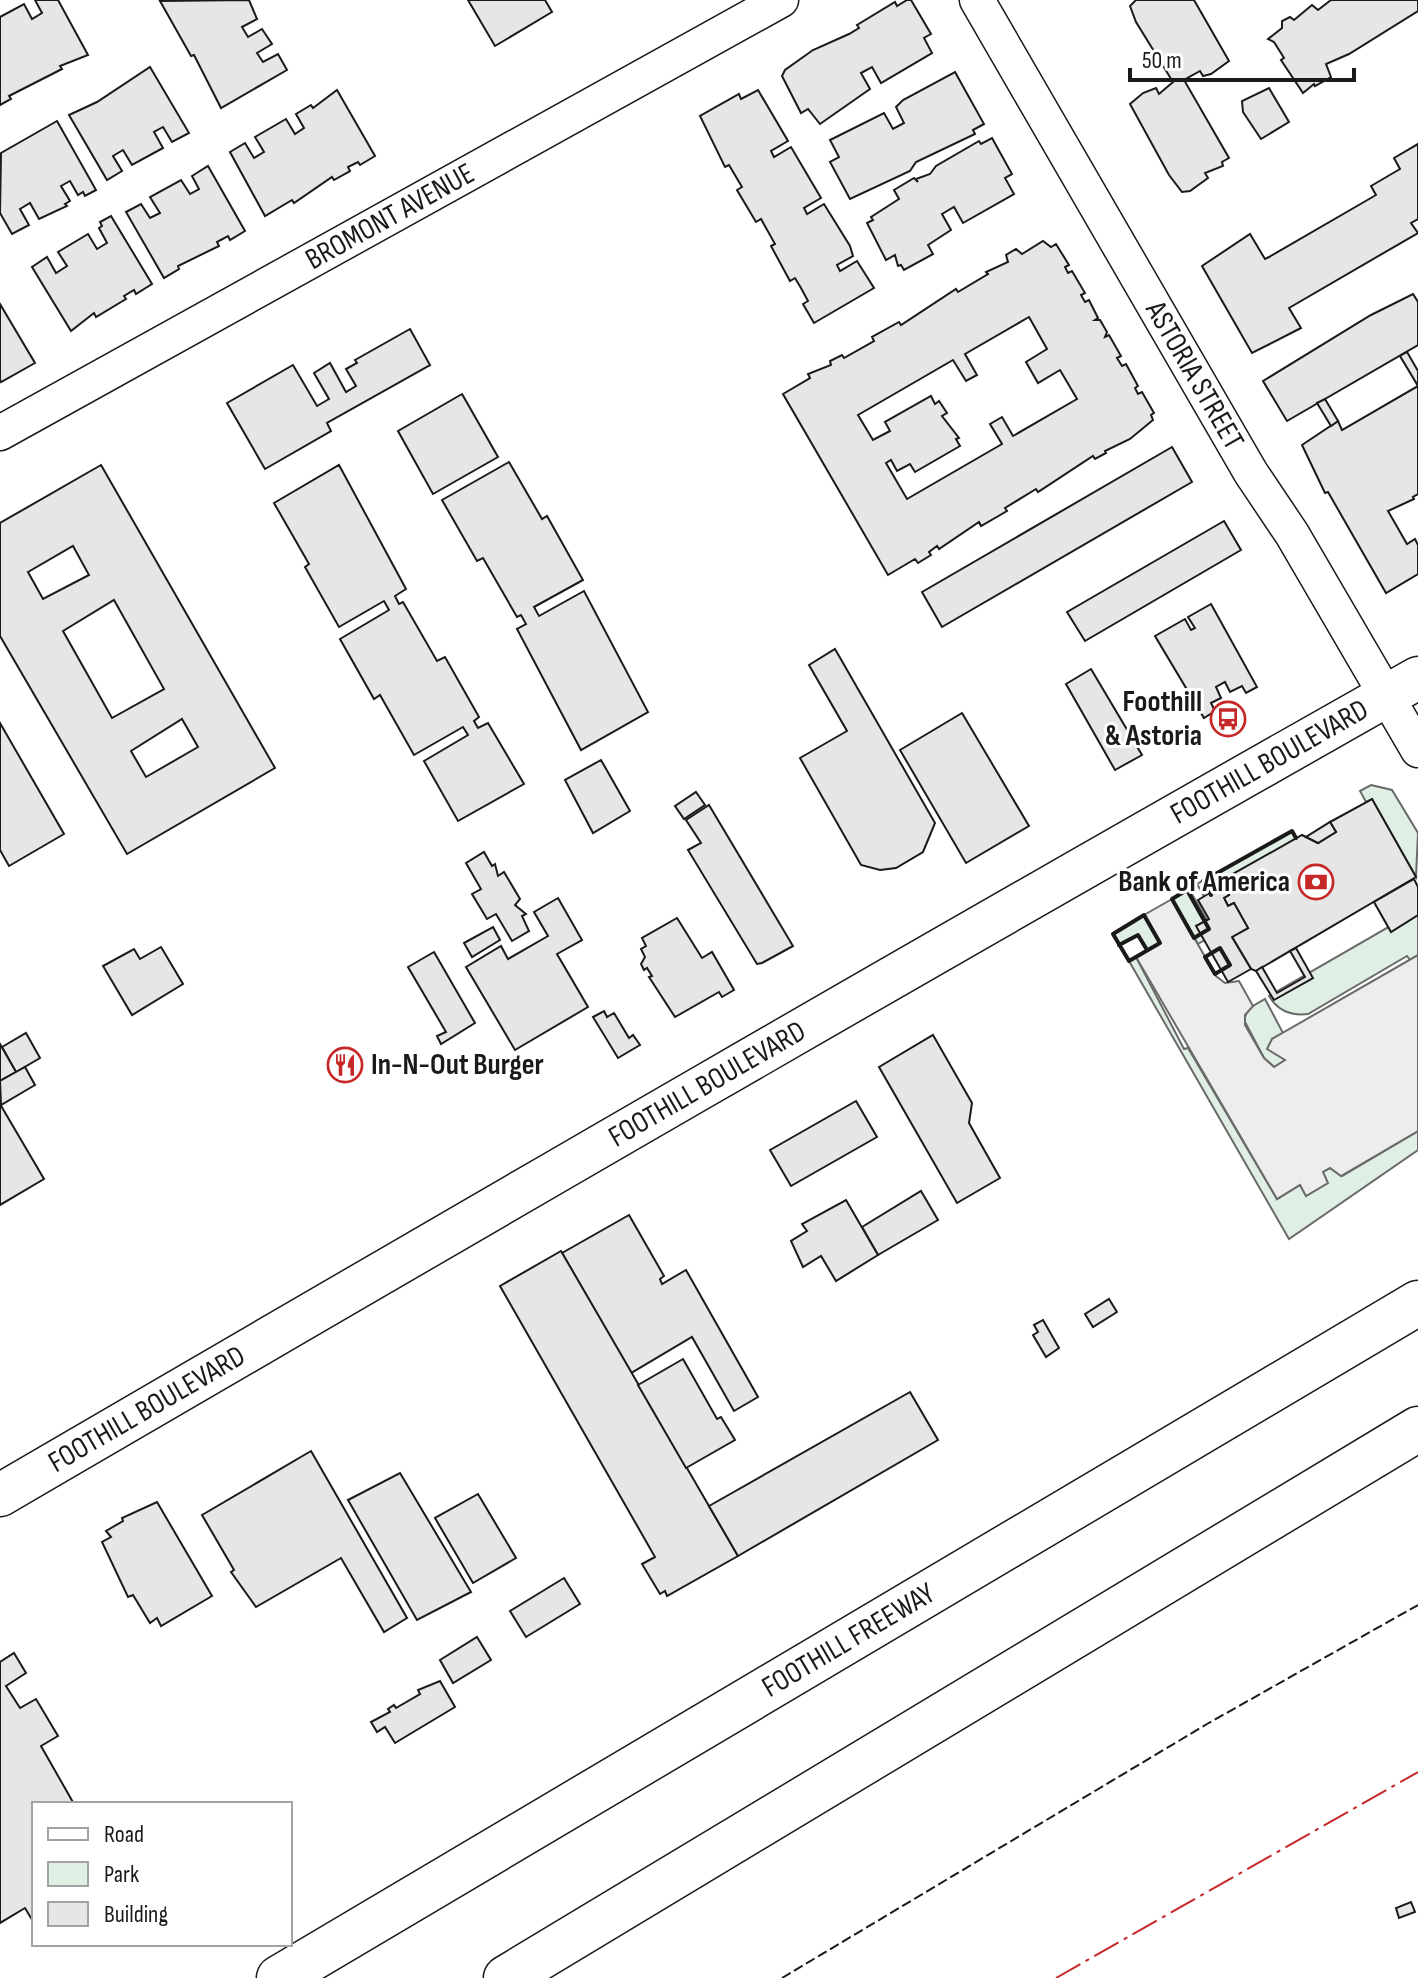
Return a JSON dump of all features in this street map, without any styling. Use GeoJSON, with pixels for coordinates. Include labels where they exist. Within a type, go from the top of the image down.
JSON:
{"type":"FeatureCollection","features":[{"type":"Feature","properties":{"kind":"highway","name":"FOOTHILL FREEWAY"},"geometry":{"type":"LineString","coordinates":[[279,1978],[1418,1303]]}},
{"type":"Feature","properties":{"kind":"highway"},"geometry":{"type":"LineString","coordinates":[[506,1978],[1418,1429]]}},
{"type":"Feature","properties":{"kind":"main road","name":"FOOTHILL BOULEVARD"},"geometry":{"type":"LineString","coordinates":[[0,1495],[901,970],[1124,848],[1402,687]]}},
{"type":"Feature","properties":{"kind":"street","name":"BROMONT AVENUE"},"geometry":{"type":"LineString","coordinates":[[0,433],[781,0]]}},
{"type":"Feature","properties":{"kind":"street","name":"ASTORIA STREET"},"geometry":{"type":"LineString","coordinates":[[977,0],[1251,473],[1402,687],[1418,750]]}},
{"type":"Feature","properties":{"kind":"green space"},"geometry":{"type":"Polygon","coordinates":[[[1371,785],[1392,790],[1418,833],[1416,877],[1372,799],[1366,802],[1360,791],[1371,785]]]}},
{"type":"Feature","properties":{"kind":"green space"},"geometry":{"type":"Polygon","coordinates":[[[1292,831],[1296,838],[1222,929],[1197,884],[1292,831]]]}},
{"type":"Feature","properties":{"kind":"green space"},"geometry":{"type":"Polygon","coordinates":[[[1189,889],[1215,934],[1198,944],[1172,899],[1189,889]]]}},
{"type":"Feature","properties":{"kind":"green space"},"geometry":{"type":"Polygon","coordinates":[[[1418,910],[1418,955],[1410,960],[1407,956],[1308,1014],[1286,1011],[1269,996],[1418,910]]]}},
{"type":"Feature","properties":{"kind":"green space"},"geometry":{"type":"Polygon","coordinates":[[[1144,915],[1160,943],[1147,950],[1138,935],[1119,945],[1113,934],[1144,915]]]}},
{"type":"Feature","properties":{"kind":"green space"},"geometry":{"type":"Polygon","coordinates":[[[1136,957],[1184,1049],[1188,1048],[1277,1199],[1300,1185],[1306,1195],[1322,1172],[1330,1168],[1342,1176],[1418,1131],[1418,1150],[1289,1239],[1129,961],[1136,957]]]}},
{"type":"Feature","properties":{"kind":"green space"},"geometry":{"type":"Polygon","coordinates":[[[1265,999],[1283,1033],[1272,1039],[1286,1060],[1274,1067],[1264,1058],[1244,1020],[1248,1009],[1265,999]]]}},
{"type":"Feature","properties":{"kind":"shaded area"},"geometry":{"type":"Polygon","coordinates":[[[1172,899],[1216,976],[1225,983],[1239,981],[1253,1006],[1245,1015],[1245,1025],[1264,1058],[1274,1067],[1285,1060],[1267,1049],[1272,1039],[1418,955],[1418,1131],[1341,1176],[1330,1168],[1323,1172],[1328,1183],[1306,1196],[1300,1185],[1277,1199],[1136,957],[1160,943],[1144,915],[1172,899]]]}},
{"type":"Feature","properties":{"kind":"building"},"geometry":{"type":"Polygon","coordinates":[[[35,0],[58,0],[88,55],[60,66],[62,69],[9,96],[11,99],[0,105],[0,17],[24,4],[32,19],[42,13],[35,0]]]}},
{"type":"Feature","properties":{"kind":"building"},"geometry":{"type":"Polygon","coordinates":[[[249,0],[257,19],[242,27],[248,37],[262,29],[272,44],[257,53],[263,62],[278,54],[287,70],[221,108],[194,55],[191,56],[160,1],[249,0]]]}},
{"type":"Feature","properties":{"kind":"building"},"geometry":{"type":"Polygon","coordinates":[[[468,0],[545,0],[552,12],[495,46],[468,0]]]}},
{"type":"Feature","properties":{"kind":"building"},"geometry":{"type":"Polygon","coordinates":[[[911,0],[931,34],[924,38],[932,53],[881,83],[872,67],[861,73],[870,89],[820,124],[808,109],[801,113],[782,76],[785,70],[813,50],[859,28],[857,25],[895,2],[897,6],[911,0]]]}},
{"type":"Feature","properties":{"kind":"building"},"geometry":{"type":"Polygon","coordinates":[[[1136,0],[1194,0],[1229,61],[1211,74],[1203,76],[1200,71],[1184,80],[1229,158],[1222,162],[1223,166],[1205,173],[1208,178],[1190,191],[1182,192],[1169,175],[1130,104],[1143,93],[1156,88],[1159,94],[1173,82],[1136,22],[1130,6],[1136,0]]]}},
{"type":"Feature","properties":{"kind":"building"},"geometry":{"type":"Polygon","coordinates":[[[1331,0],[1418,0],[1418,11],[1349,54],[1326,64],[1331,77],[1303,93],[1281,60],[1284,58],[1274,42],[1268,39],[1282,28],[1282,21],[1290,17],[1294,20],[1312,5],[1318,10],[1331,0]]]}},
{"type":"Feature","properties":{"kind":"building"},"geometry":{"type":"Polygon","coordinates":[[[150,67],[189,133],[172,142],[163,127],[154,132],[163,148],[132,165],[123,150],[113,156],[122,171],[107,180],[69,115],[97,102],[150,67]]]}},
{"type":"Feature","properties":{"kind":"building"},"geometry":{"type":"Polygon","coordinates":[[[955,72],[984,124],[973,130],[975,134],[916,162],[910,171],[850,199],[830,162],[839,157],[830,140],[884,113],[893,129],[904,123],[896,107],[903,100],[955,72]]]}},
{"type":"Feature","properties":{"kind":"building"},"geometry":{"type":"Polygon","coordinates":[[[1269,88],[1289,122],[1261,139],[1243,112],[1242,101],[1269,88]]]}},
{"type":"Feature","properties":{"kind":"building"},"geometry":{"type":"Polygon","coordinates":[[[337,90],[375,156],[360,165],[358,162],[348,167],[350,171],[334,180],[332,177],[294,203],[292,200],[265,216],[230,152],[245,143],[254,158],[264,152],[255,137],[286,119],[295,134],[304,128],[296,114],[311,105],[313,108],[337,90]]]}},
{"type":"Feature","properties":{"kind":"building"},"geometry":{"type":"Polygon","coordinates":[[[758,90],[788,141],[771,151],[774,157],[791,147],[821,198],[804,208],[807,214],[824,204],[850,246],[853,256],[837,265],[840,271],[857,261],[874,288],[814,323],[803,304],[808,301],[801,288],[795,278],[790,281],[771,246],[775,244],[761,219],[756,222],[737,190],[742,187],[729,165],[725,167],[700,116],[739,94],[741,99],[758,90]]]}},
{"type":"Feature","properties":{"kind":"building"},"geometry":{"type":"Polygon","coordinates":[[[57,121],[96,190],[85,196],[83,192],[78,195],[70,181],[61,186],[70,201],[65,204],[67,206],[39,219],[30,203],[20,209],[29,225],[12,234],[0,213],[1,153],[57,121]]]}},
{"type":"Feature","properties":{"kind":"building"},"geometry":{"type":"Polygon","coordinates":[[[992,138],[1012,174],[1005,178],[1014,194],[963,223],[954,207],[942,214],[951,230],[928,245],[933,254],[904,270],[901,265],[898,266],[895,255],[886,260],[867,223],[899,199],[894,190],[914,178],[918,182],[916,179],[930,174],[936,166],[979,141],[981,144],[992,138]]]}},
{"type":"Feature","properties":{"kind":"building"},"geometry":{"type":"Polygon","coordinates":[[[1418,144],[1418,219],[1411,223],[1418,233],[1289,308],[1301,328],[1252,353],[1202,266],[1250,234],[1265,259],[1269,257],[1376,195],[1371,186],[1400,169],[1394,158],[1418,144]]]}},
{"type":"Feature","properties":{"kind":"building"},"geometry":{"type":"Polygon","coordinates":[[[208,166],[245,231],[230,240],[228,236],[217,242],[219,246],[178,266],[179,269],[164,278],[126,212],[141,204],[150,218],[160,213],[150,197],[181,180],[190,194],[199,189],[192,176],[208,166]]]}},
{"type":"Feature","properties":{"kind":"building"},"geometry":{"type":"Polygon","coordinates":[[[111,216],[152,284],[136,294],[134,290],[124,296],[126,299],[96,317],[94,313],[71,331],[32,267],[47,257],[56,273],[67,266],[58,252],[88,234],[97,249],[107,243],[99,228],[102,226],[100,222],[111,216]]]}},
{"type":"Feature","properties":{"kind":"building"},"geometry":{"type":"Polygon","coordinates":[[[1043,241],[1051,247],[1056,244],[1069,265],[1065,267],[1068,273],[1072,271],[1085,293],[1081,295],[1085,302],[1089,300],[1098,318],[1095,320],[1100,320],[1107,332],[1105,337],[1109,335],[1121,356],[1117,358],[1122,366],[1126,364],[1138,386],[1135,388],[1138,394],[1142,392],[1154,413],[1151,415],[1153,420],[1130,439],[1095,459],[1093,456],[1038,492],[1036,489],[1005,508],[1007,511],[981,526],[979,522],[939,549],[937,546],[929,552],[931,555],[918,563],[915,559],[888,575],[783,394],[810,378],[808,374],[831,365],[830,361],[842,355],[844,358],[874,341],[872,337],[899,322],[901,325],[956,289],[958,292],[988,274],[986,272],[1008,262],[1006,255],[1016,249],[1022,254],[1043,241]],[[1029,317],[965,354],[977,375],[966,381],[953,360],[858,415],[873,440],[890,431],[885,422],[931,396],[935,404],[939,401],[947,413],[942,416],[959,438],[956,439],[960,446],[915,472],[910,464],[897,471],[891,460],[886,463],[907,499],[1002,444],[990,424],[1002,417],[1013,436],[1077,399],[1060,370],[1038,383],[1026,362],[1047,349],[1029,317]]]}},
{"type":"Feature","properties":{"kind":"building"},"geometry":{"type":"Polygon","coordinates":[[[1413,294],[1418,302],[1418,345],[1287,421],[1263,381],[1371,315],[1413,294]]]}},
{"type":"Feature","properties":{"kind":"building"},"geometry":{"type":"Polygon","coordinates":[[[0,304],[35,363],[1,382],[0,380],[0,304]]]}},
{"type":"Feature","properties":{"kind":"building"},"geometry":{"type":"Polygon","coordinates":[[[410,329],[430,365],[327,423],[331,431],[265,469],[227,403],[293,365],[317,406],[329,399],[314,373],[330,363],[346,392],[356,386],[346,369],[357,363],[355,360],[410,329]]]}},
{"type":"Feature","properties":{"kind":"building"},"geometry":{"type":"Polygon","coordinates":[[[1407,352],[1418,371],[1418,386],[1400,356],[1407,352]]]}},
{"type":"Feature","properties":{"kind":"building"},"geometry":{"type":"Polygon","coordinates":[[[1418,386],[1418,494],[1388,511],[1407,544],[1415,539],[1418,545],[1418,574],[1386,593],[1328,492],[1325,493],[1302,445],[1338,421],[1342,430],[1418,386]]]}},
{"type":"Feature","properties":{"kind":"building"},"geometry":{"type":"Polygon","coordinates":[[[462,394],[498,457],[433,494],[398,431],[462,394]]]}},
{"type":"Feature","properties":{"kind":"building"},"geometry":{"type":"Polygon","coordinates":[[[1325,399],[1338,421],[1331,426],[1317,403],[1325,399]]]}},
{"type":"Feature","properties":{"kind":"building"},"geometry":{"type":"Polygon","coordinates":[[[1172,447],[1192,482],[942,627],[922,592],[1172,447]]]}},
{"type":"Feature","properties":{"kind":"building"},"geometry":{"type":"Polygon","coordinates":[[[509,462],[542,519],[547,516],[583,580],[534,607],[539,616],[584,591],[648,712],[581,750],[517,629],[526,624],[521,615],[517,617],[483,558],[477,561],[442,500],[509,462]]]}},
{"type":"Feature","properties":{"kind":"building"},"geometry":{"type":"Polygon","coordinates":[[[101,465],[275,768],[127,854],[0,636],[0,523],[101,465]],[[73,546],[28,572],[43,599],[89,575],[73,546]],[[114,600],[63,631],[112,718],[164,689],[114,600]],[[182,719],[131,751],[146,777],[198,747],[182,719]]]}},
{"type":"Feature","properties":{"kind":"building"},"geometry":{"type":"Polygon","coordinates":[[[339,465],[406,589],[395,596],[399,604],[403,602],[437,661],[445,657],[479,717],[474,721],[478,728],[488,723],[524,784],[458,821],[424,761],[468,735],[463,727],[414,755],[380,695],[374,699],[340,639],[389,610],[384,601],[339,627],[305,567],[309,564],[274,503],[339,465]]]}},
{"type":"Feature","properties":{"kind":"building"},"geometry":{"type":"Polygon","coordinates":[[[1224,521],[1241,550],[1085,641],[1067,612],[1224,521]]]}},
{"type":"Feature","properties":{"kind":"building"},"geometry":{"type":"Polygon","coordinates":[[[1211,604],[1257,687],[1246,693],[1242,686],[1230,692],[1225,682],[1216,687],[1221,698],[1211,703],[1215,711],[1204,718],[1155,636],[1185,619],[1191,630],[1195,628],[1188,617],[1211,604]]]}},
{"type":"Feature","properties":{"kind":"building"},"geometry":{"type":"Polygon","coordinates":[[[835,649],[935,823],[923,852],[896,868],[880,870],[861,865],[800,758],[847,731],[809,665],[835,649]]]}},
{"type":"Feature","properties":{"kind":"building"},"geometry":{"type":"Polygon","coordinates":[[[1091,669],[1142,755],[1115,770],[1066,684],[1091,669]]]}},
{"type":"Feature","properties":{"kind":"building"},"geometry":{"type":"Polygon","coordinates":[[[962,713],[1029,826],[966,863],[900,750],[962,713]]]}},
{"type":"Feature","properties":{"kind":"building"},"geometry":{"type":"Polygon","coordinates":[[[0,723],[64,834],[9,866],[0,850],[0,723]]]}},
{"type":"Feature","properties":{"kind":"building"},"geometry":{"type":"Polygon","coordinates":[[[601,760],[630,811],[593,833],[565,780],[601,760]]]}},
{"type":"Feature","properties":{"kind":"building"},"geometry":{"type":"Polygon","coordinates":[[[696,792],[705,805],[684,819],[675,806],[696,792]]]}},
{"type":"Feature","properties":{"kind":"building","name":"Bank of America"},"geometry":{"type":"Polygon","coordinates":[[[1372,799],[1416,877],[1256,971],[1251,969],[1232,937],[1248,928],[1234,903],[1228,906],[1224,898],[1229,895],[1223,885],[1224,879],[1302,835],[1318,843],[1336,832],[1330,822],[1372,799]]]}},
{"type":"Feature","properties":{"kind":"building"},"geometry":{"type":"Polygon","coordinates":[[[709,805],[793,946],[762,963],[757,964],[688,850],[701,843],[686,820],[709,805]]]}},
{"type":"Feature","properties":{"kind":"building"},"geometry":{"type":"Polygon","coordinates":[[[1330,822],[1336,832],[1318,843],[1306,837],[1330,822]]]}},
{"type":"Feature","properties":{"kind":"building"},"geometry":{"type":"Polygon","coordinates":[[[484,852],[492,866],[495,864],[498,876],[504,872],[520,899],[515,905],[526,914],[522,916],[529,931],[512,941],[496,914],[487,919],[472,894],[481,889],[466,863],[484,852]]]}},
{"type":"Feature","properties":{"kind":"building"},"geometry":{"type":"Polygon","coordinates":[[[1414,879],[1418,887],[1418,915],[1391,932],[1374,902],[1414,879]]]}},
{"type":"Feature","properties":{"kind":"building"},"geometry":{"type":"Polygon","coordinates":[[[1223,885],[1229,895],[1224,898],[1228,906],[1234,903],[1248,928],[1232,937],[1251,969],[1228,982],[1196,926],[1209,919],[1198,900],[1223,885]]]}},
{"type":"Feature","properties":{"kind":"building"},"geometry":{"type":"Polygon","coordinates":[[[558,898],[582,940],[557,954],[588,1007],[515,1050],[466,967],[501,946],[508,959],[548,936],[534,912],[558,898]]]}},
{"type":"Feature","properties":{"kind":"building"},"geometry":{"type":"Polygon","coordinates":[[[677,918],[702,958],[712,952],[734,990],[722,997],[719,992],[675,1017],[649,977],[652,976],[647,968],[644,970],[641,964],[645,957],[641,949],[646,946],[642,938],[677,918]]]}},
{"type":"Feature","properties":{"kind":"building"},"geometry":{"type":"Polygon","coordinates":[[[493,927],[500,940],[472,957],[464,943],[493,927]]]}},
{"type":"Feature","properties":{"kind":"building"},"geometry":{"type":"Polygon","coordinates":[[[161,947],[183,984],[132,1015],[103,966],[134,949],[140,959],[161,947]]]}},
{"type":"Feature","properties":{"kind":"building"},"geometry":{"type":"Polygon","coordinates":[[[1296,948],[1313,978],[1274,1000],[1256,971],[1262,967],[1277,993],[1305,977],[1290,951],[1296,948]]]}},
{"type":"Feature","properties":{"kind":"building"},"geometry":{"type":"Polygon","coordinates":[[[434,952],[475,1023],[441,1044],[437,1036],[446,1032],[408,967],[434,952]]]}},
{"type":"Feature","properties":{"kind":"building"},"geometry":{"type":"Polygon","coordinates":[[[604,1011],[607,1017],[614,1013],[629,1038],[633,1035],[640,1045],[618,1058],[593,1017],[604,1011]]]}},
{"type":"Feature","properties":{"kind":"building"},"geometry":{"type":"Polygon","coordinates":[[[26,1033],[40,1058],[16,1072],[2,1047],[26,1033]]]}},
{"type":"Feature","properties":{"kind":"building"},"geometry":{"type":"Polygon","coordinates":[[[933,1035],[972,1103],[969,1123],[1000,1178],[957,1203],[879,1067],[933,1035]]]}},
{"type":"Feature","properties":{"kind":"building"},"geometry":{"type":"Polygon","coordinates":[[[0,1044],[16,1072],[0,1081],[0,1044]]]}},
{"type":"Feature","properties":{"kind":"building"},"geometry":{"type":"Polygon","coordinates":[[[25,1067],[35,1085],[1,1105],[0,1081],[25,1067]]]}},
{"type":"Feature","properties":{"kind":"building"},"geometry":{"type":"Polygon","coordinates":[[[856,1101],[877,1137],[791,1186],[770,1150],[856,1101]]]}},
{"type":"Feature","properties":{"kind":"building"},"geometry":{"type":"Polygon","coordinates":[[[0,1104],[44,1179],[0,1205],[0,1104]]]}},
{"type":"Feature","properties":{"kind":"building"},"geometry":{"type":"Polygon","coordinates":[[[921,1191],[938,1220],[878,1255],[862,1227],[921,1191]]]}},
{"type":"Feature","properties":{"kind":"building"},"geometry":{"type":"Polygon","coordinates":[[[846,1200],[878,1255],[836,1281],[821,1256],[803,1267],[791,1241],[807,1231],[802,1224],[846,1200]]]}},
{"type":"Feature","properties":{"kind":"building"},"geometry":{"type":"Polygon","coordinates":[[[629,1215],[664,1276],[660,1279],[662,1284],[686,1270],[758,1397],[734,1411],[692,1337],[631,1373],[562,1253],[629,1215]]]}},
{"type":"Feature","properties":{"kind":"building"},"geometry":{"type":"Polygon","coordinates":[[[561,1251],[738,1556],[667,1596],[665,1591],[660,1594],[642,1564],[655,1557],[500,1286],[561,1251]]]}},
{"type":"Feature","properties":{"kind":"building"},"geometry":{"type":"Polygon","coordinates":[[[1109,1299],[1117,1312],[1093,1327],[1085,1314],[1109,1299]]]}},
{"type":"Feature","properties":{"kind":"building"},"geometry":{"type":"Polygon","coordinates":[[[1043,1320],[1059,1348],[1046,1357],[1033,1335],[1038,1332],[1034,1325],[1043,1320]]]}},
{"type":"Feature","properties":{"kind":"building"},"geometry":{"type":"Polygon","coordinates":[[[683,1359],[717,1419],[721,1417],[735,1440],[686,1468],[638,1385],[683,1359]]]}},
{"type":"Feature","properties":{"kind":"building"},"geometry":{"type":"Polygon","coordinates":[[[910,1392],[938,1440],[738,1556],[709,1506],[910,1392]]]}},
{"type":"Feature","properties":{"kind":"building"},"geometry":{"type":"Polygon","coordinates":[[[311,1451],[407,1618],[384,1632],[341,1558],[256,1607],[231,1572],[234,1570],[202,1515],[311,1451]]]}},
{"type":"Feature","properties":{"kind":"building"},"geometry":{"type":"Polygon","coordinates":[[[400,1473],[471,1592],[417,1620],[348,1500],[400,1473]]]}},
{"type":"Feature","properties":{"kind":"building"},"geometry":{"type":"Polygon","coordinates":[[[478,1494],[516,1558],[473,1583],[435,1518],[478,1494]]]}},
{"type":"Feature","properties":{"kind":"building"},"geometry":{"type":"Polygon","coordinates":[[[157,1502],[212,1596],[161,1626],[157,1618],[150,1623],[133,1595],[128,1597],[102,1542],[111,1537],[106,1531],[123,1521],[122,1518],[157,1502]]]}},
{"type":"Feature","properties":{"kind":"building"},"geometry":{"type":"Polygon","coordinates":[[[564,1578],[580,1604],[526,1637],[510,1611],[564,1578]]]}},
{"type":"Feature","properties":{"kind":"building"},"geometry":{"type":"Polygon","coordinates":[[[477,1637],[491,1660],[453,1683],[440,1660],[477,1637]]]}},
{"type":"Feature","properties":{"kind":"building"},"geometry":{"type":"Polygon","coordinates":[[[14,1653],[26,1673],[6,1686],[20,1708],[36,1699],[58,1736],[41,1746],[73,1802],[32,1802],[32,1920],[25,1908],[0,1923],[0,1662],[14,1653]]]}},
{"type":"Feature","properties":{"kind":"building"},"geometry":{"type":"Polygon","coordinates":[[[440,1681],[455,1707],[395,1743],[385,1727],[377,1732],[371,1722],[390,1712],[388,1709],[394,1705],[396,1708],[420,1694],[418,1690],[440,1681]]]}},
{"type":"Feature","properties":{"kind":"building"},"geometry":{"type":"Polygon","coordinates":[[[1411,1902],[1415,1912],[1399,1918],[1396,1908],[1411,1902]]]}},
{"type":"Feature","properties":{"kind":"fence"},"geometry":{"type":"LineString","coordinates":[[782,1978],[1207,1724],[1418,1605]]}},
{"type":"Feature","properties":{"kind":"wall"},"geometry":{"type":"LineString","coordinates":[[1211,895],[1203,881],[1292,831],[1296,838]]}},
{"type":"Feature","properties":{"kind":"wall"},"geometry":{"type":"LineString","coordinates":[[1187,890],[1209,929],[1194,938],[1172,899],[1187,890]]}},
{"type":"Feature","properties":{"kind":"wall"},"geometry":{"type":"LineString","coordinates":[[1144,915],[1160,943],[1129,961],[1113,934],[1144,915]]}},
{"type":"Feature","properties":{"kind":"wall"},"geometry":{"type":"LineString","coordinates":[[1119,945],[1138,935],[1147,950]]}},
{"type":"Feature","properties":{"kind":"wall"},"geometry":{"type":"LineString","coordinates":[[1220,948],[1230,965],[1215,974],[1205,957],[1220,948]]}},
{"type":"Feature","properties":{"kind":"power"},"geometry":{"type":"LineString","coordinates":[[1056,1978],[1418,1772]]}},
{"type":"Feature","properties":{"kind":"place","name":"Foothill & Astoria"},"geometry":{"type":"Point","coordinates":[1228,719]}},
{"type":"Feature","properties":{"kind":"place","name":"Bank of America"},"geometry":{"type":"Point","coordinates":[1316,882]}},
{"type":"Feature","properties":{"kind":"place","name":"In-N-Out Burger"},"geometry":{"type":"Point","coordinates":[345,1065]}}]}
